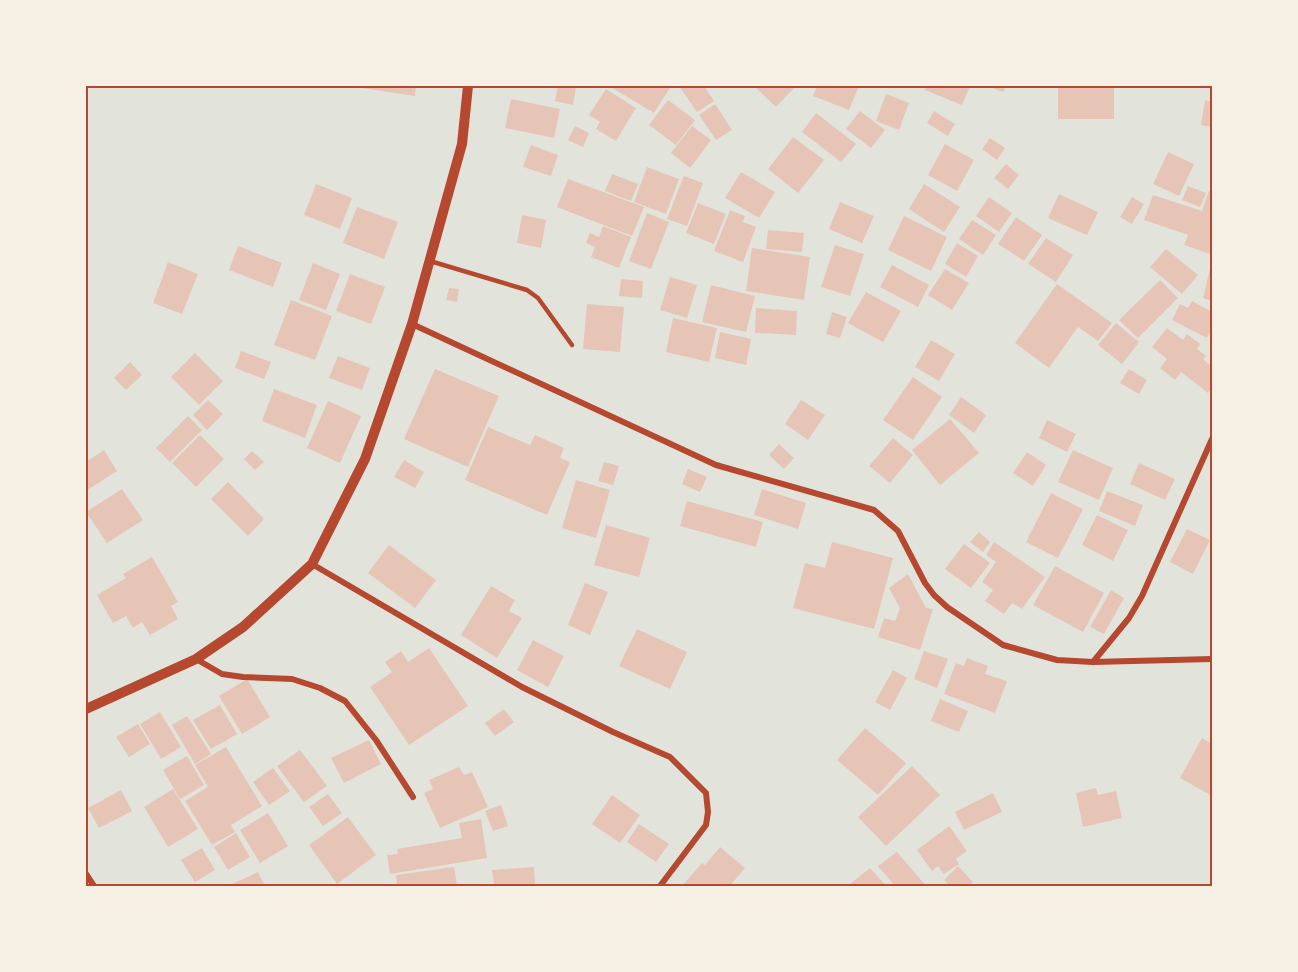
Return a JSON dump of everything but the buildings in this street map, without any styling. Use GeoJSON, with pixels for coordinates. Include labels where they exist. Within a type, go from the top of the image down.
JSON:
{"type":"FeatureCollection","features":[{"type":"Feature","properties":{"kind":"street"},"geometry":{"type":"LineString","coordinates":[[86,709],[196,659],[243,627],[312,564],[365,459],[412,324],[462,144],[468,86]]}},
{"type":"Feature","properties":{"kind":"street"},"geometry":{"type":"LineString","coordinates":[[412,324],[716,465],[874,510],[898,531],[925,583],[947,607],[1003,645],[1057,660],[1092,663],[1212,659]]}},
{"type":"Feature","properties":{"kind":"street"},"geometry":{"type":"LineString","coordinates":[[1092,663],[1129,618],[1142,596],[1212,439]]}},
{"type":"Feature","properties":{"kind":"street"},"geometry":{"type":"LineString","coordinates":[[312,564],[522,687],[670,757],[706,792],[708,812],[706,825],[660,886]]}},
{"type":"Feature","properties":{"kind":"street"},"geometry":{"type":"LineString","coordinates":[[196,659],[222,674],[292,679],[320,688],[345,701],[376,740],[413,797]]}},
{"type":"Feature","properties":{"kind":"street"},"geometry":{"type":"LineString","coordinates":[[86,874],[94,886]]}},
{"type":"Feature","properties":{"kind":"lane"},"geometry":{"type":"LineString","coordinates":[[430,261],[527,290],[538,298],[572,345]]}},
{"type":"Feature","properties":{"kind":"shaded area"},"geometry":{"type":"Polygon","coordinates":[[[86,86],[1212,86],[1212,886],[86,886],[86,86]]]}}]}
